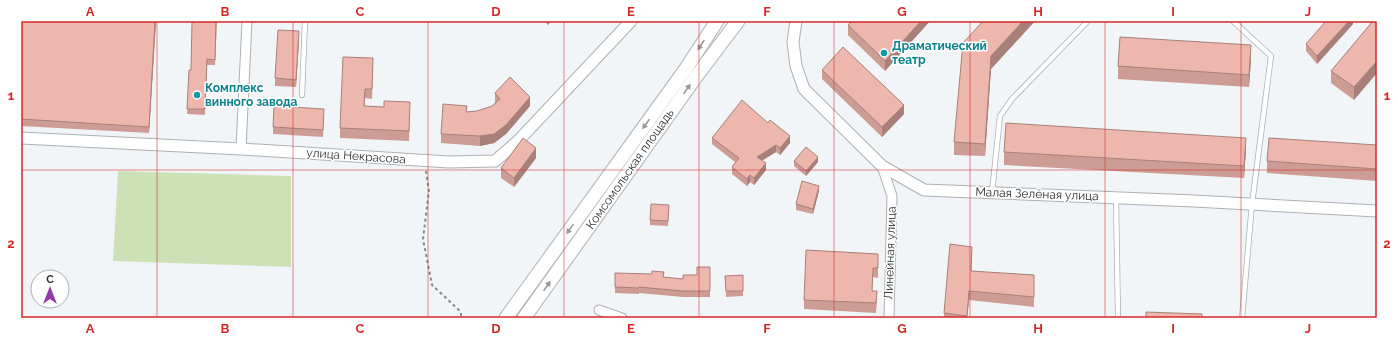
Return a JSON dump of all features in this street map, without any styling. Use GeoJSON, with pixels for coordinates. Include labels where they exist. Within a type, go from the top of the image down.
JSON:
{"type":"FeatureCollection","features":[{"type":"Feature","properties":{"kind":"main road"},"geometry":{"type":"LineString","coordinates":[[506,318],[685,70],[717,21]]}},
{"type":"Feature","properties":{"kind":"main road","name":"Комсомольская площадь"},"geometry":{"type":"LineString","coordinates":[[524,318],[698,74],[738,21]]}},
{"type":"Feature","properties":{"kind":"street"},"geometry":{"type":"LineString","coordinates":[[241,149],[247,21]]}},
{"type":"Feature","properties":{"kind":"street","name":"улица Некрасова"},"geometry":{"type":"LineString","coordinates":[[21,138],[424,160],[475,162],[495,161],[518,141],[631,21]]}},
{"type":"Feature","properties":{"kind":"street","name":"Малая Зелёная улица"},"geometry":{"type":"LineString","coordinates":[[796,21],[793,42],[796,66],[804,89],[882,166],[924,190],[1252,204],[1377,211]]}},
{"type":"Feature","properties":{"kind":"street","name":"Линейная улица"},"geometry":{"type":"LineString","coordinates":[[882,166],[892,196],[888,318]]}},
{"type":"Feature","properties":{"kind":"street"},"geometry":{"type":"LineString","coordinates":[[599,310],[622,318]]}},
{"type":"Feature","properties":{"kind":"lane"},"geometry":{"type":"LineString","coordinates":[[302,95],[305,21]]}},
{"type":"Feature","properties":{"kind":"lane"},"geometry":{"type":"LineString","coordinates":[[992,193],[1000,116],[1012,99],[1088,21]]}},
{"type":"Feature","properties":{"kind":"lane"},"geometry":{"type":"LineString","coordinates":[[1233,21],[1271,56],[1252,204],[1242,318]]}},
{"type":"Feature","properties":{"kind":"lane"},"geometry":{"type":"LineString","coordinates":[[1116,198],[1118,318]]}},
{"type":"Feature","properties":{"kind":"path"},"geometry":{"type":"LineString","coordinates":[[424,160],[429,192],[424,239],[432,285],[461,312],[461,318]]}},
{"type":"Feature","properties":{"kind":"green space"},"geometry":{"type":"Polygon","coordinates":[[[118,171],[291,176],[291,267],[113,261],[118,171]]]}},
{"type":"Feature","properties":{"kind":"building"},"geometry":{"type":"Polygon","coordinates":[[[21,21],[155,21],[149,127],[21,119],[21,21]]]}},
{"type":"Feature","properties":{"kind":"building"},"geometry":{"type":"Polygon","coordinates":[[[192,21],[216,21],[215,60],[207,59],[205,109],[187,109],[189,70],[191,70],[192,21]]]}},
{"type":"Feature","properties":{"kind":"building","name":"Драматический театр"},"geometry":{"type":"Polygon","coordinates":[[[852,21],[921,21],[885,61],[848,25],[852,21]]]}},
{"type":"Feature","properties":{"kind":"building"},"geometry":{"type":"Polygon","coordinates":[[[983,21],[1023,21],[991,56],[985,144],[954,142],[963,43],[983,21]]]}},
{"type":"Feature","properties":{"kind":"building"},"geometry":{"type":"Polygon","coordinates":[[[1326,21],[1349,21],[1317,56],[1306,44],[1326,21]]]}},
{"type":"Feature","properties":{"kind":"building"},"geometry":{"type":"Polygon","coordinates":[[[1373,21],[1377,21],[1377,61],[1354,87],[1331,71],[1373,21]]]}},
{"type":"Feature","properties":{"kind":"building"},"geometry":{"type":"Polygon","coordinates":[[[278,30],[299,31],[296,80],[275,78],[278,30]]]}},
{"type":"Feature","properties":{"kind":"building"},"geometry":{"type":"Polygon","coordinates":[[[1120,37],[1251,45],[1249,75],[1118,66],[1120,37]]]}},
{"type":"Feature","properties":{"kind":"building"},"geometry":{"type":"Polygon","coordinates":[[[843,47],[904,105],[882,127],[822,70],[843,47]]]}},
{"type":"Feature","properties":{"kind":"building"},"geometry":{"type":"Polygon","coordinates":[[[343,57],[373,58],[372,89],[365,89],[364,106],[384,107],[384,101],[410,102],[409,131],[340,128],[343,57]]]}},
{"type":"Feature","properties":{"kind":"building"},"geometry":{"type":"Polygon","coordinates":[[[510,77],[530,97],[506,125],[494,134],[480,136],[441,134],[443,104],[467,106],[466,112],[477,111],[492,106],[500,99],[495,93],[510,77]]]}},
{"type":"Feature","properties":{"kind":"building"},"geometry":{"type":"Polygon","coordinates":[[[742,100],[768,123],[770,120],[790,136],[780,148],[776,145],[757,157],[766,163],[754,178],[750,175],[747,179],[732,167],[739,158],[712,138],[742,100]]]}},
{"type":"Feature","properties":{"kind":"building"},"geometry":{"type":"Polygon","coordinates":[[[274,106],[324,109],[323,130],[273,127],[274,106]]]}},
{"type":"Feature","properties":{"kind":"building"},"geometry":{"type":"Polygon","coordinates":[[[1006,123],[1246,138],[1244,166],[1004,152],[1006,123]]]}},
{"type":"Feature","properties":{"kind":"building"},"geometry":{"type":"Polygon","coordinates":[[[523,138],[536,148],[514,178],[501,168],[523,138]]]}},
{"type":"Feature","properties":{"kind":"building"},"geometry":{"type":"Polygon","coordinates":[[[1269,138],[1377,145],[1377,169],[1267,161],[1269,138]]]}},
{"type":"Feature","properties":{"kind":"building"},"geometry":{"type":"Polygon","coordinates":[[[806,147],[818,157],[806,171],[794,161],[806,147]]]}},
{"type":"Feature","properties":{"kind":"building"},"geometry":{"type":"Polygon","coordinates":[[[802,181],[819,186],[813,209],[796,204],[802,181]]]}},
{"type":"Feature","properties":{"kind":"building"},"geometry":{"type":"Polygon","coordinates":[[[651,204],[669,205],[668,221],[650,220],[651,204]]]}},
{"type":"Feature","properties":{"kind":"building"},"geometry":{"type":"Polygon","coordinates":[[[950,244],[972,247],[971,271],[1034,275],[1034,297],[969,291],[967,316],[944,313],[950,244]]]}},
{"type":"Feature","properties":{"kind":"building"},"geometry":{"type":"Polygon","coordinates":[[[806,250],[878,254],[878,268],[873,268],[872,291],[877,291],[876,303],[804,300],[806,250]]]}},
{"type":"Feature","properties":{"kind":"building"},"geometry":{"type":"Polygon","coordinates":[[[697,267],[710,267],[710,291],[615,287],[615,273],[652,274],[652,271],[664,272],[663,277],[683,279],[683,275],[697,275],[697,267]]]}},
{"type":"Feature","properties":{"kind":"building"},"geometry":{"type":"Polygon","coordinates":[[[743,275],[743,291],[726,291],[725,276],[743,275]]]}},
{"type":"Feature","properties":{"kind":"building"},"geometry":{"type":"Polygon","coordinates":[[[1146,312],[1202,314],[1202,318],[1146,318],[1146,312]]]}},
{"type":"Feature","properties":{"kind":"place","name":"Драматический театр"},"geometry":{"type":"Point","coordinates":[884,53]}},
{"type":"Feature","properties":{"kind":"place","name":"Комплекс винного завода"},"geometry":{"type":"Point","coordinates":[197,95]}}]}
